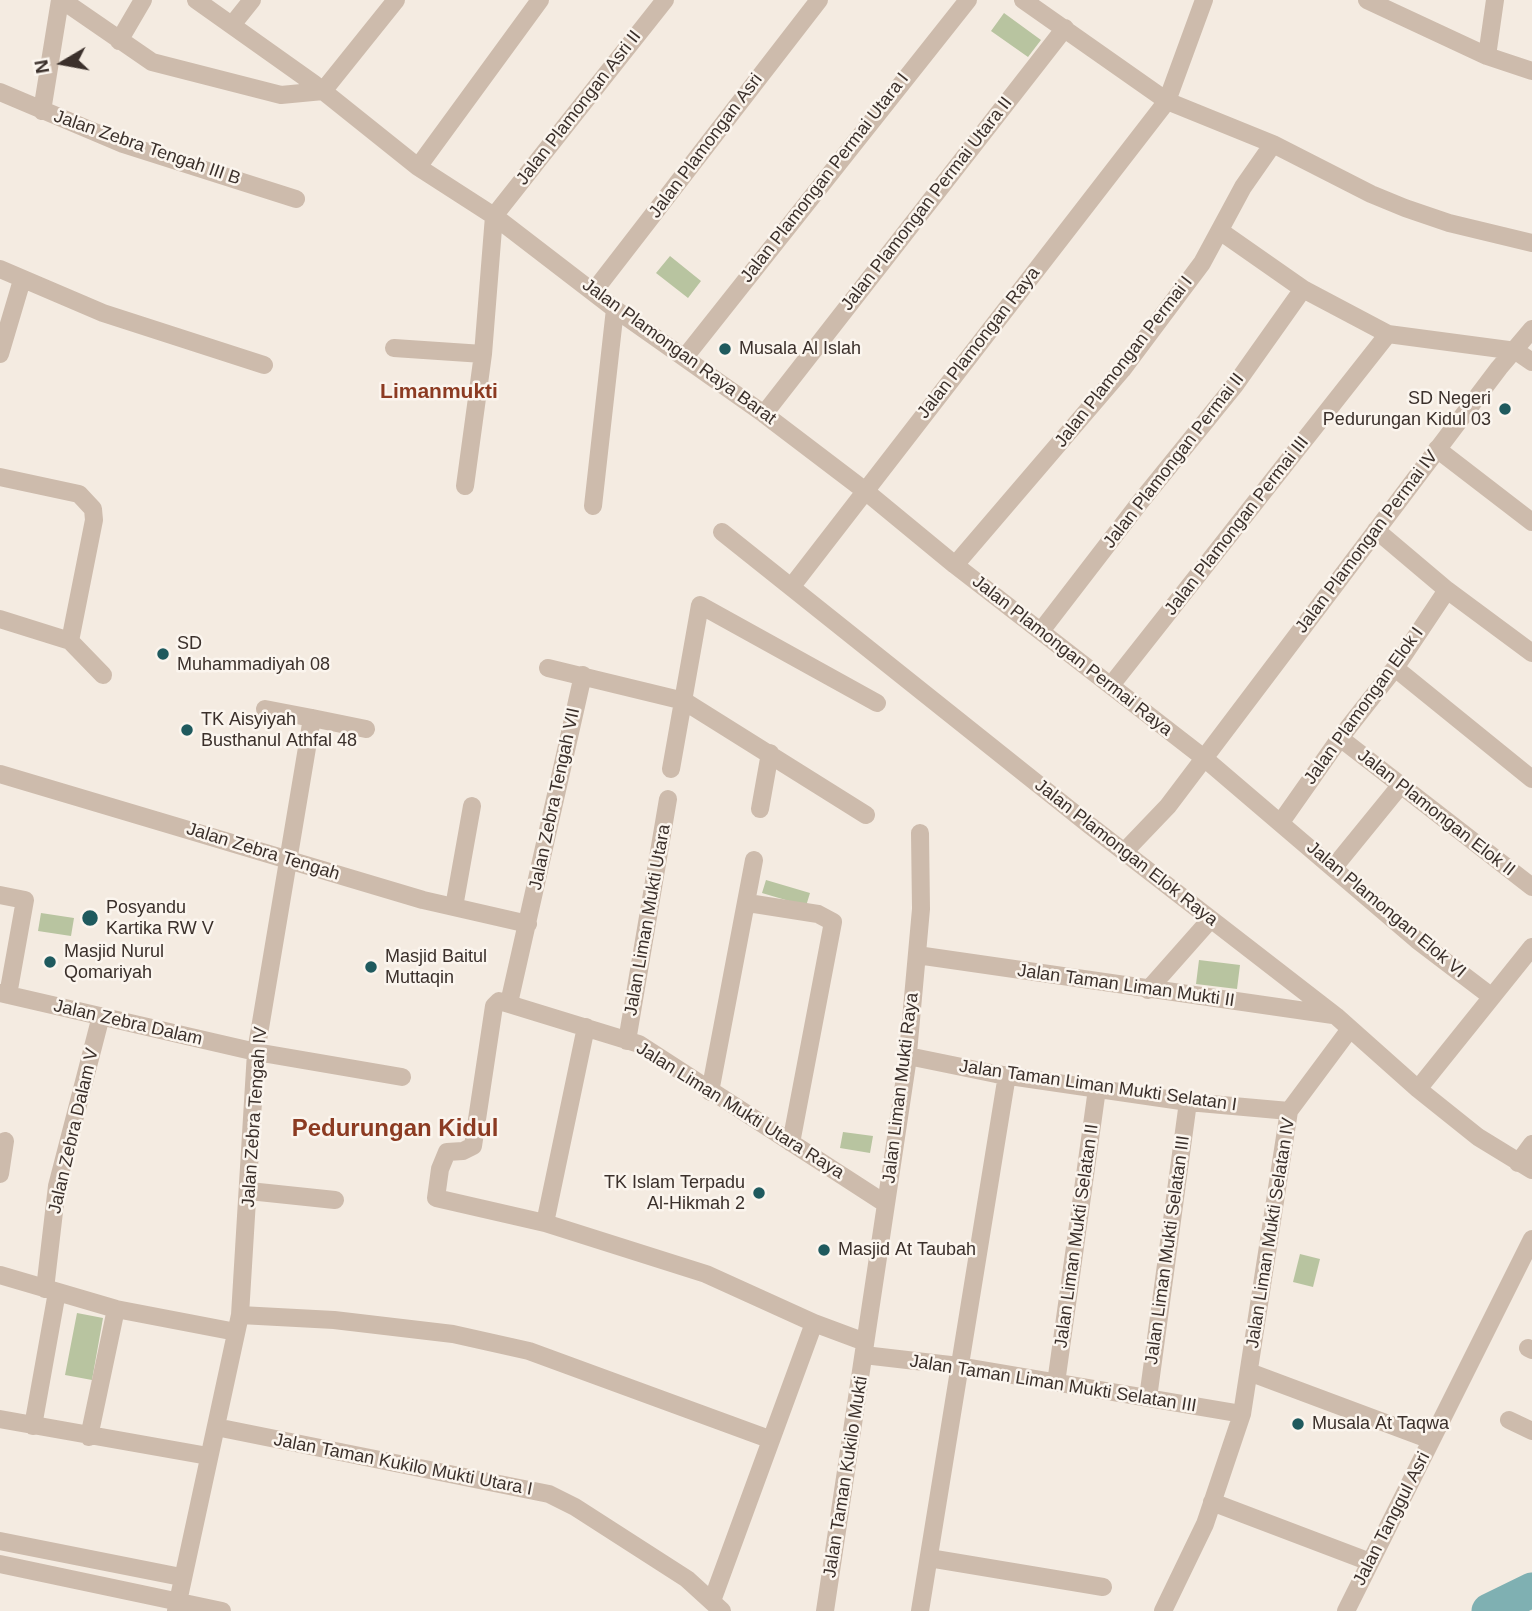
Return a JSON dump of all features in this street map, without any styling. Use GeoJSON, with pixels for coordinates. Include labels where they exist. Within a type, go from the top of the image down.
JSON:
{"type":"FeatureCollection","features":[{"type":"Feature","properties":{"kind":"street"},"geometry":{"type":"LineString","coordinates":[[42,111],[61,0],[152,61],[265,93],[281,95],[323,91],[396,0]]}},
{"type":"Feature","properties":{"kind":"street"},"geometry":{"type":"LineString","coordinates":[[119,41],[143,0]]}},
{"type":"Feature","properties":{"kind":"street","name":"Jalan Plamongan Raya Barat"},"geometry":{"type":"LineString","coordinates":[[196,0],[323,91],[418,167],[494,216],[615,309],[765,414],[864,490]]}},
{"type":"Feature","properties":{"kind":"street"},"geometry":{"type":"LineString","coordinates":[[232,26],[252,0]]}},
{"type":"Feature","properties":{"kind":"street"},"geometry":{"type":"LineString","coordinates":[[418,167],[540,0]]}},
{"type":"Feature","properties":{"kind":"street","name":"Jalan Plamongan Asri II"},"geometry":{"type":"LineString","coordinates":[[494,216],[597,81],[665,0]]}},
{"type":"Feature","properties":{"kind":"street","name":"Jalan Plamongan Permai Utara I"},"geometry":{"type":"LineString","coordinates":[[685,357],[968,0]]}},
{"type":"Feature","properties":{"kind":"street"},"geometry":{"type":"LineString","coordinates":[[1023,0],[1167,100],[1273,144],[1371,194],[1405,208],[1459,226],[1532,243]]}},
{"type":"Feature","properties":{"kind":"street","name":"Jalan Plamongan Raya"},"geometry":{"type":"LineString","coordinates":[[792,586],[1167,100],[1204,0]]}},
{"type":"Feature","properties":{"kind":"street"},"geometry":{"type":"LineString","coordinates":[[1368,0],[1487,56],[1532,71]]}},
{"type":"Feature","properties":{"kind":"street"},"geometry":{"type":"LineString","coordinates":[[1487,56],[1495,0]]}},
{"type":"Feature","properties":{"kind":"street","name":"Jalan Plamongan Asri"},"geometry":{"type":"LineString","coordinates":[[594,291],[812,2]]}},
{"type":"Feature","properties":{"kind":"street","name":"Jalan Plamongan Permai Utara II"},"geometry":{"type":"LineString","coordinates":[[765,414],[1065,27]]}},
{"type":"Feature","properties":{"kind":"street","name":"Jalan Zebra Tengah III B"},"geometry":{"type":"LineString","coordinates":[[0,92],[123,144],[296,199]]}},
{"type":"Feature","properties":{"kind":"street","name":"Jalan Plamongan Permai I"},"geometry":{"type":"LineString","coordinates":[[955,565],[1122,370],[1202,263],[1243,187],[1273,144]]}},
{"type":"Feature","properties":{"kind":"street"},"geometry":{"type":"LineString","coordinates":[[465,486],[483,354],[494,216]]}},
{"type":"Feature","properties":{"kind":"street"},"geometry":{"type":"LineString","coordinates":[[1220,231],[1303,289],[1388,334],[1516,351],[1532,362]]}},
{"type":"Feature","properties":{"kind":"street"},"geometry":{"type":"LineString","coordinates":[[0,269],[103,313],[264,365]]}},
{"type":"Feature","properties":{"kind":"street"},"geometry":{"type":"LineString","coordinates":[[0,354],[22,279]]}},
{"type":"Feature","properties":{"kind":"street","name":"Jalan Plamongan Permai II"},"geometry":{"type":"LineString","coordinates":[[1041,631],[1235,385],[1303,289]]}},
{"type":"Feature","properties":{"kind":"street"},"geometry":{"type":"LineString","coordinates":[[593,506],[615,309]]}},
{"type":"Feature","properties":{"kind":"street","name":"Jalan Plamongan Permai IV"},"geometry":{"type":"LineString","coordinates":[[1124,852],[1168,806],[1437,449],[1532,329]]}},
{"type":"Feature","properties":{"kind":"street","name":"Jalan Plamongan Permai III"},"geometry":{"type":"LineString","coordinates":[[1112,684],[1388,334]]}},
{"type":"Feature","properties":{"kind":"street"},"geometry":{"type":"LineString","coordinates":[[394,348],[483,354]]}},
{"type":"Feature","properties":{"kind":"street"},"geometry":{"type":"LineString","coordinates":[[1437,449],[1532,522]]}},
{"type":"Feature","properties":{"kind":"street"},"geometry":{"type":"LineString","coordinates":[[0,477],[79,494],[93,509],[94,520],[69,641]]}},
{"type":"Feature","properties":{"kind":"street","name":"Jalan Plamongan Permai Raya"},"geometry":{"type":"LineString","coordinates":[[864,490],[955,565],[1112,684],[1281,822]]}},
{"type":"Feature","properties":{"kind":"street"},"geometry":{"type":"LineString","coordinates":[[1376,530],[1447,590],[1531,651]]}},
{"type":"Feature","properties":{"kind":"street","name":"Jalan Plamongan Elok Raya"},"geometry":{"type":"LineString","coordinates":[[722,532],[1210,920],[1336,1016],[1418,1090],[1478,1137],[1525,1167]]}},
{"type":"Feature","properties":{"kind":"street","name":"Jalan Plamongan Elok I"},"geometry":{"type":"LineString","coordinates":[[1281,822],[1340,738],[1395,668],[1447,590]]}},
{"type":"Feature","properties":{"kind":"street"},"geometry":{"type":"LineString","coordinates":[[671,769],[700,605],[877,703]]}},
{"type":"Feature","properties":{"kind":"street"},"geometry":{"type":"LineString","coordinates":[[0,619],[69,641],[103,675]]}},
{"type":"Feature","properties":{"kind":"street"},"geometry":{"type":"LineString","coordinates":[[548,668],[684,701],[770,752],[866,815]]}},
{"type":"Feature","properties":{"kind":"street"},"geometry":{"type":"LineString","coordinates":[[1395,668],[1532,779]]}},
{"type":"Feature","properties":{"kind":"street","name":"Jalan Zebra Tengah VII"},"geometry":{"type":"LineString","coordinates":[[509,1003],[583,675]]}},
{"type":"Feature","properties":{"kind":"street"},"geometry":{"type":"LineString","coordinates":[[265,709],[366,729]]}},
{"type":"Feature","properties":{"kind":"street","name":"Jalan Zebra Tengah IV"},"geometry":{"type":"LineString","coordinates":[[177,1606],[181,1577],[238,1323],[250,1191],[256,1052],[286,860],[312,718]]}},
{"type":"Feature","properties":{"kind":"street","name":"Jalan Plamongan Elok II"},"geometry":{"type":"LineString","coordinates":[[1340,738],[1532,887]]}},
{"type":"Feature","properties":{"kind":"street"},"geometry":{"type":"LineString","coordinates":[[760,809],[770,752]]}},
{"type":"Feature","properties":{"kind":"street","name":"Jalan Zebra Tengah"},"geometry":{"type":"LineString","coordinates":[[0,774],[286,860],[454,907],[528,924]]}},
{"type":"Feature","properties":{"kind":"street"},"geometry":{"type":"LineString","coordinates":[[1334,867],[1400,786]]}},
{"type":"Feature","properties":{"kind":"street","name":"Jalan Liman Mukti Utara"},"geometry":{"type":"LineString","coordinates":[[627,1041],[668,799]]}},
{"type":"Feature","properties":{"kind":"street"},"geometry":{"type":"LineString","coordinates":[[454,907],[472,806]]}},
{"type":"Feature","properties":{"kind":"street","name":"Jalan Plamongan Elok VI"},"geometry":{"type":"LineString","coordinates":[[1281,822],[1418,940],[1492,997]]}},
{"type":"Feature","properties":{"kind":"street","name":"Jalan Liman Mukti Raya"},"geometry":{"type":"LineString","coordinates":[[865,1349],[908,1056],[921,909],[920,833]]}},
{"type":"Feature","properties":{"kind":"street"},"geometry":{"type":"LineString","coordinates":[[710,1091],[748,903],[754,860]]}},
{"type":"Feature","properties":{"kind":"street"},"geometry":{"type":"LineString","coordinates":[[0,895],[24,900],[4,994]]}},
{"type":"Feature","properties":{"kind":"street"},"geometry":{"type":"LineString","coordinates":[[748,903],[818,914],[833,922],[792,1143]]}},
{"type":"Feature","properties":{"kind":"street"},"geometry":{"type":"LineString","coordinates":[[1148,990],[1210,920]]}},
{"type":"Feature","properties":{"kind":"street"},"geometry":{"type":"LineString","coordinates":[[1418,1090],[1532,947]]}},
{"type":"Feature","properties":{"kind":"street","name":"Jalan Taman Liman Mukti II"},"geometry":{"type":"LineString","coordinates":[[917,955],[1336,1016]]}},
{"type":"Feature","properties":{"kind":"street","name":"Jalan Zebra Dalam"},"geometry":{"type":"LineString","coordinates":[[4,994],[256,1052],[402,1077]]}},
{"type":"Feature","properties":{"kind":"street","name":"Jalan Taman Liman Mukti Selatan III"},"geometry":{"type":"LineString","coordinates":[[509,1003],[497,1002],[494,1006],[473,1146],[445,1154],[436,1198],[545,1223],[706,1274],[865,1349],[1242,1414]]}},
{"type":"Feature","properties":{"kind":"street","name":"Jalan Liman Mukti Utara Raya"},"geometry":{"type":"LineString","coordinates":[[509,1003],[639,1044],[886,1203]]}},
{"type":"Feature","properties":{"kind":"street","name":"Jalan Zebra Dalam V"},"geometry":{"type":"LineString","coordinates":[[33,1426],[52,1290],[57,1186],[101,1016]]}},
{"type":"Feature","properties":{"kind":"street"},"geometry":{"type":"LineString","coordinates":[[545,1223],[586,1027]]}},
{"type":"Feature","properties":{"kind":"street","name":"Jalan Liman Mukti Selatan IV"},"geometry":{"type":"LineString","coordinates":[[1163,1611],[1205,1524],[1242,1414],[1289,1111],[1350,1029]]}},
{"type":"Feature","properties":{"kind":"street","name":"Jalan Taman Liman Mukti Selatan I"},"geometry":{"type":"LineString","coordinates":[[908,1056],[1097,1089],[1188,1102],[1289,1111]]}},
{"type":"Feature","properties":{"kind":"street"},"geometry":{"type":"LineString","coordinates":[[920,1611],[1007,1075]]}},
{"type":"Feature","properties":{"kind":"street","name":"Jalan Liman Mukti Selatan II"},"geometry":{"type":"LineString","coordinates":[[1056,1382],[1097,1089]]}},
{"type":"Feature","properties":{"kind":"street","name":"Jalan Liman Mukti Selatan III"},"geometry":{"type":"LineString","coordinates":[[1148,1398],[1188,1102]]}},
{"type":"Feature","properties":{"kind":"street"},"geometry":{"type":"LineString","coordinates":[[0,1174],[5,1141]]}},
{"type":"Feature","properties":{"kind":"street"},"geometry":{"type":"LineString","coordinates":[[1525,1167],[1532,1144]]}},
{"type":"Feature","properties":{"kind":"street"},"geometry":{"type":"LineString","coordinates":[[250,1191],[335,1200]]}},
{"type":"Feature","properties":{"kind":"street","name":"Jalan Tanggul Asri"},"geometry":{"type":"LineString","coordinates":[[1346,1611],[1532,1239]]}},
{"type":"Feature","properties":{"kind":"street"},"geometry":{"type":"LineString","coordinates":[[0,1275],[116,1309],[238,1323],[334,1321],[453,1334],[529,1351],[769,1439]]}},
{"type":"Feature","properties":{"kind":"street"},"geometry":{"type":"LineString","coordinates":[[89,1437],[116,1309]]}},
{"type":"Feature","properties":{"kind":"street"},"geometry":{"type":"LineString","coordinates":[[717,1606],[769,1439],[814,1323]]}},
{"type":"Feature","properties":{"kind":"street","name":"Jalan Taman Kukilo Mukti"},"geometry":{"type":"LineString","coordinates":[[825,1611],[865,1349]]}},
{"type":"Feature","properties":{"kind":"street"},"geometry":{"type":"LineString","coordinates":[[1249,1372],[1432,1440]]}},
{"type":"Feature","properties":{"kind":"street"},"geometry":{"type":"LineString","coordinates":[[0,1419],[89,1437],[208,1456]]}},
{"type":"Feature","properties":{"kind":"street"},"geometry":{"type":"LineString","coordinates":[[1509,1420],[1532,1431]]}},
{"type":"Feature","properties":{"kind":"street","name":"Jalan Taman Kukilo Mukti Utara I"},"geometry":{"type":"LineString","coordinates":[[216,1426],[549,1494],[575,1507],[687,1579],[717,1606]]}},
{"type":"Feature","properties":{"kind":"street"},"geometry":{"type":"LineString","coordinates":[[1212,1502],[1370,1562]]}},
{"type":"Feature","properties":{"kind":"street"},"geometry":{"type":"LineString","coordinates":[[0,1541],[181,1577]]}},
{"type":"Feature","properties":{"kind":"street"},"geometry":{"type":"LineString","coordinates":[[929,1558],[1103,1587]]}},
{"type":"Feature","properties":{"kind":"street"},"geometry":{"type":"LineString","coordinates":[[0,1564],[177,1606],[222,1611]]}},
{"type":"Feature","properties":{"kind":"green space"},"geometry":{"type":"Polygon","coordinates":[[[1004,13],[1041,40],[1028,57],[991,31],[1004,13]]]}},
{"type":"Feature","properties":{"kind":"green space"},"geometry":{"type":"Polygon","coordinates":[[[670,256],[701,281],[688,298],[656,273],[670,256]]]}},
{"type":"Feature","properties":{"kind":"green space"},"geometry":{"type":"Polygon","coordinates":[[[766,880],[810,893],[806,906],[762,893],[766,880]]]}},
{"type":"Feature","properties":{"kind":"green space"},"geometry":{"type":"Polygon","coordinates":[[[41,913],[74,918],[71,936],[38,931],[41,913]]]}},
{"type":"Feature","properties":{"kind":"green space"},"geometry":{"type":"Polygon","coordinates":[[[1199,960],[1240,965],[1237,989],[1196,984],[1199,960]]]}},
{"type":"Feature","properties":{"kind":"green space"},"geometry":{"type":"Polygon","coordinates":[[[843,1132],[873,1136],[870,1153],[840,1148],[843,1132]]]}},
{"type":"Feature","properties":{"kind":"green space"},"geometry":{"type":"Polygon","coordinates":[[[1300,1254],[1320,1259],[1313,1287],[1293,1282],[1300,1254]]]}},
{"type":"Feature","properties":{"kind":"green space"},"geometry":{"type":"Polygon","coordinates":[[[77,1313],[103,1318],[92,1380],[65,1375],[77,1313]]]}},
{"type":"Feature","properties":{"kind":"waterway"},"geometry":{"type":"LineString","coordinates":[[1489,1611],[1532,1590]]}},
{"type":"Feature","properties":{"kind":"place","name":"Musala Al Islah"},"geometry":{"type":"Point","coordinates":[725,349]}},
{"type":"Feature","properties":{"kind":"place","name":"SD Negeri Pedurungan Kidul 03"},"geometry":{"type":"Point","coordinates":[1505,409]}},
{"type":"Feature","properties":{"kind":"place","name":"SD Muhammadiyah 08"},"geometry":{"type":"Point","coordinates":[163,654]}},
{"type":"Feature","properties":{"kind":"place","name":"TK Aisyiyah Busthanul Athfal 48"},"geometry":{"type":"Point","coordinates":[187,730]}},
{"type":"Feature","properties":{"kind":"place","name":"Posyandu Kartika RW V"},"geometry":{"type":"Point","coordinates":[90,918]}},
{"type":"Feature","properties":{"kind":"place","name":"Masjid Nurul Qomariyah"},"geometry":{"type":"Point","coordinates":[50,962]}},
{"type":"Feature","properties":{"kind":"place","name":"Masjid Baitul Muttaqin"},"geometry":{"type":"Point","coordinates":[371,967]}},
{"type":"Feature","properties":{"kind":"place","name":"TK Islam Terpadu Al-Hikmah 2"},"geometry":{"type":"Point","coordinates":[759,1193]}},
{"type":"Feature","properties":{"kind":"place","name":"Masjid At Taubah"},"geometry":{"type":"Point","coordinates":[824,1250]}},
{"type":"Feature","properties":{"kind":"place","name":"Musala At Taqwa"},"geometry":{"type":"Point","coordinates":[1298,1424]}},
{"type":"Feature","properties":{"kind":"district","name":"Limanmukti"},"geometry":{"type":"Point","coordinates":[439,392]}},
{"type":"Feature","properties":{"kind":"district","name":"Pedurungan Kidul"},"geometry":{"type":"Point","coordinates":[395,1129]}}]}
